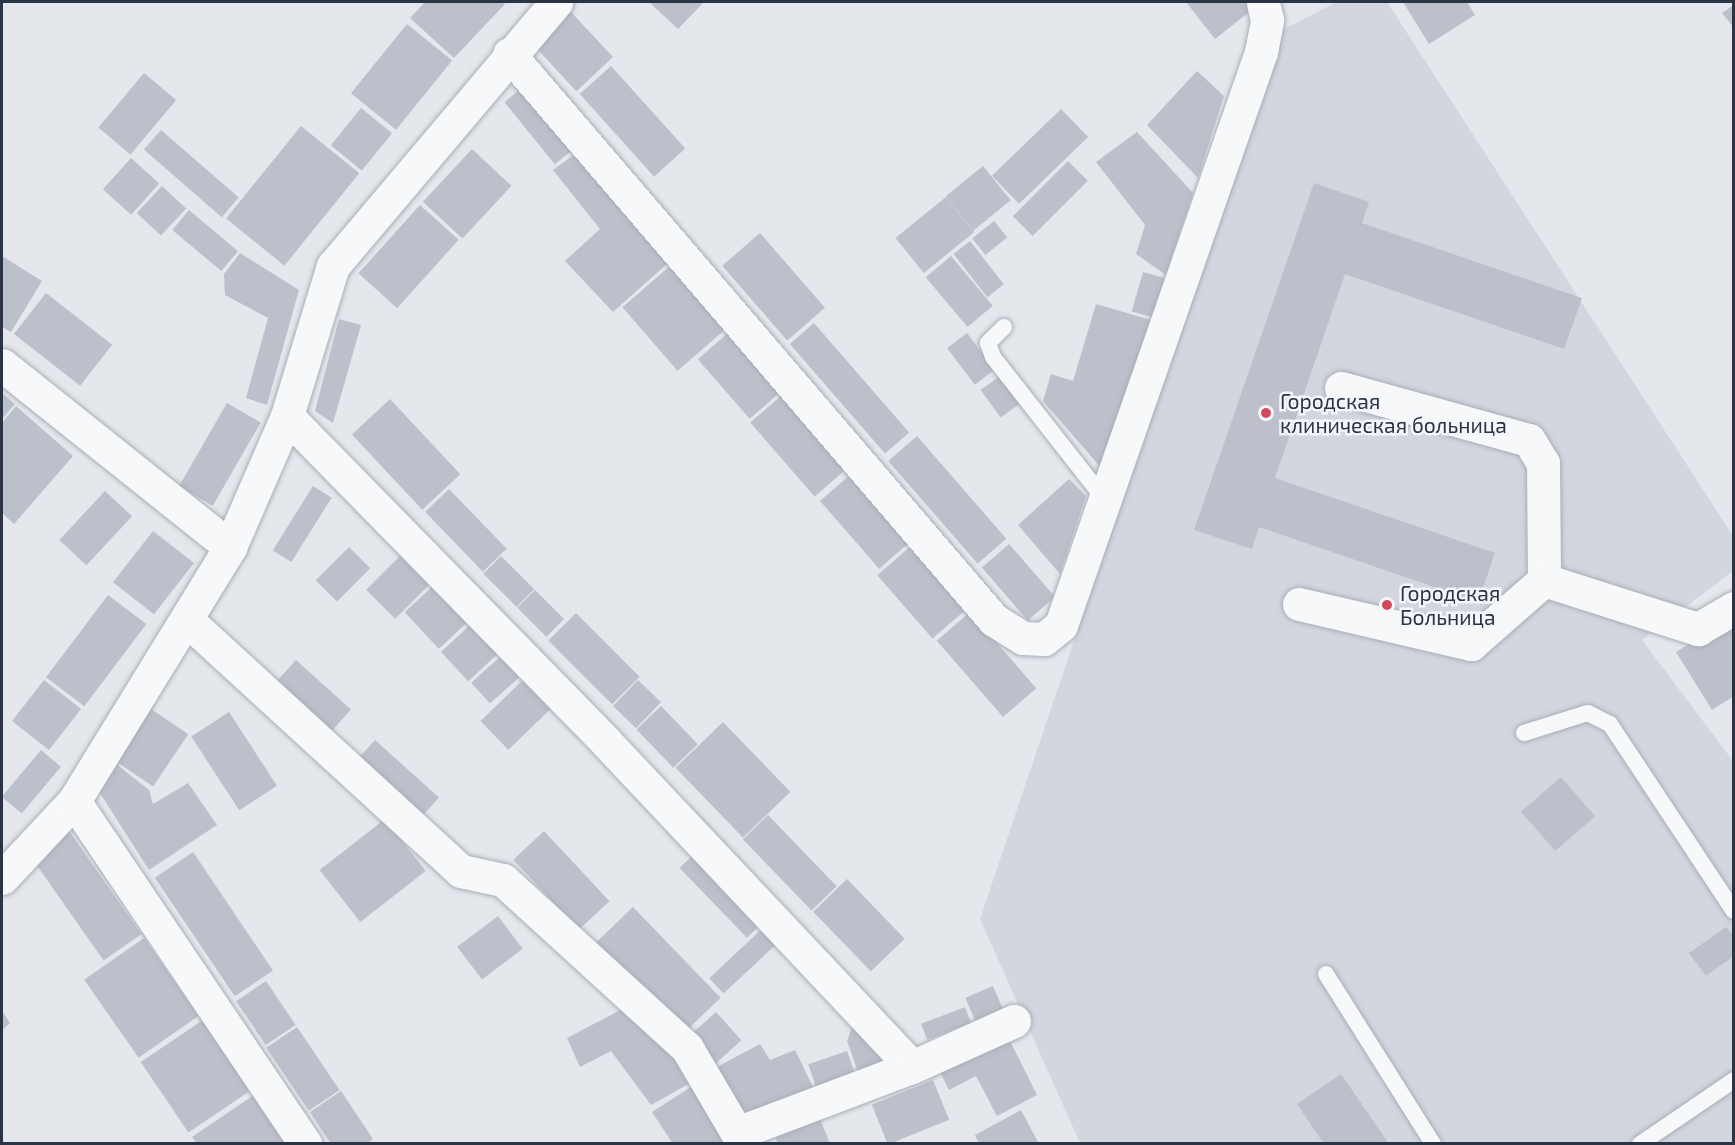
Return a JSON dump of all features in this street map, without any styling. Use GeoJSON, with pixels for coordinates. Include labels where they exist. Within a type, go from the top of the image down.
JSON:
{"type":"FeatureCollection","features":[{"type":"Feature","properties":{"kind":"street"},"geometry":{"type":"LineString","coordinates":[[2,878],[74,801],[230,547],[287,416],[333,266],[508,54],[556,2]]}},
{"type":"Feature","properties":{"kind":"street"},"geometry":{"type":"LineString","coordinates":[[508,54],[994,620],[1023,638],[1044,639],[1061,625],[1261,52],[1268,20],[1263,2]]}},
{"type":"Feature","properties":{"kind":"street"},"geometry":{"type":"LineString","coordinates":[[2,365],[230,547]]}},
{"type":"Feature","properties":{"kind":"street"},"geometry":{"type":"LineString","coordinates":[[1299,604],[1471,644],[1544,580],[1543,463],[1529,440],[1341,388]]}},
{"type":"Feature","properties":{"kind":"street"},"geometry":{"type":"LineString","coordinates":[[287,416],[606,742],[912,1067]]}},
{"type":"Feature","properties":{"kind":"street"},"geometry":{"type":"LineString","coordinates":[[1544,580],[1698,628],[1734,608]]}},
{"type":"Feature","properties":{"kind":"street"},"geometry":{"type":"LineString","coordinates":[[187,620],[461,871],[503,880],[687,1048],[737,1133],[912,1067],[1014,1021]]}},
{"type":"Feature","properties":{"kind":"street"},"geometry":{"type":"LineString","coordinates":[[74,801],[305,1143]]}},
{"type":"Feature","properties":{"kind":"lane"},"geometry":{"type":"LineString","coordinates":[[1004,327],[988,343],[993,357],[1105,500]]}},
{"type":"Feature","properties":{"kind":"lane"},"geometry":{"type":"LineString","coordinates":[[1524,733],[1588,713],[1610,724],[1734,911]]}},
{"type":"Feature","properties":{"kind":"lane"},"geometry":{"type":"LineString","coordinates":[[1326,974],[1433,1143]]}},
{"type":"Feature","properties":{"kind":"lane"},"geometry":{"type":"LineString","coordinates":[[1640,1143],[1734,1080]]}},
{"type":"Feature","properties":{"kind":"shaded area","name":"Городская Больница"},"geometry":{"type":"Polygon","coordinates":[[[1337,2],[1387,2],[1733,536],[1733,571],[1642,640],[1733,761],[1733,1143],[1080,1143],[980,919],[1280,31],[1337,2]]]}},
{"type":"Feature","properties":{"kind":"building"},"geometry":{"type":"Polygon","coordinates":[[[425,2],[501,2],[505,4],[454,58],[410,18],[425,2]]]}},
{"type":"Feature","properties":{"kind":"building"},"geometry":{"type":"Polygon","coordinates":[[[649,2],[704,2],[678,29],[649,2]]]}},
{"type":"Feature","properties":{"kind":"building"},"geometry":{"type":"Polygon","coordinates":[[[1186,2],[1255,2],[1258,5],[1215,39],[1186,2]]]}},
{"type":"Feature","properties":{"kind":"building"},"geometry":{"type":"Polygon","coordinates":[[[1403,2],[1467,2],[1475,15],[1429,44],[1403,2]]]}},
{"type":"Feature","properties":{"kind":"building"},"geometry":{"type":"Polygon","coordinates":[[[1734,5],[1734,28],[1722,13],[1734,5]]]}},
{"type":"Feature","properties":{"kind":"building"},"geometry":{"type":"Polygon","coordinates":[[[570,11],[613,57],[576,91],[533,45],[570,11]]]}},
{"type":"Feature","properties":{"kind":"building"},"geometry":{"type":"Polygon","coordinates":[[[407,24],[452,61],[396,130],[351,93],[407,24]]]}},
{"type":"Feature","properties":{"kind":"building"},"geometry":{"type":"Polygon","coordinates":[[[611,66],[685,148],[654,177],[580,94],[611,66]]]}},
{"type":"Feature","properties":{"kind":"building"},"geometry":{"type":"Polygon","coordinates":[[[1197,71],[1224,96],[1198,178],[1147,125],[1197,71]]]}},
{"type":"Feature","properties":{"kind":"building"},"geometry":{"type":"Polygon","coordinates":[[[144,73],[176,100],[131,154],[98,127],[144,73]]]}},
{"type":"Feature","properties":{"kind":"building"},"geometry":{"type":"Polygon","coordinates":[[[523,87],[573,149],[555,164],[504,102],[523,87]]]}},
{"type":"Feature","properties":{"kind":"building"},"geometry":{"type":"Polygon","coordinates":[[[361,108],[392,133],[362,170],[331,145],[361,108]]]}},
{"type":"Feature","properties":{"kind":"building"},"geometry":{"type":"Polygon","coordinates":[[[1061,109],[1088,137],[1019,204],[992,176],[1061,109]]]}},
{"type":"Feature","properties":{"kind":"building"},"geometry":{"type":"Polygon","coordinates":[[[301,126],[359,173],[284,266],[226,218],[301,126]]]}},
{"type":"Feature","properties":{"kind":"building"},"geometry":{"type":"Polygon","coordinates":[[[161,130],[239,198],[222,217],[144,150],[161,130]]]}},
{"type":"Feature","properties":{"kind":"building"},"geometry":{"type":"Polygon","coordinates":[[[1137,132],[1193,193],[1166,275],[1136,254],[1145,225],[1096,162],[1137,132]]]}},
{"type":"Feature","properties":{"kind":"building"},"geometry":{"type":"Polygon","coordinates":[[[472,149],[511,186],[462,238],[423,202],[472,149]]]}},
{"type":"Feature","properties":{"kind":"building"},"geometry":{"type":"Polygon","coordinates":[[[576,153],[668,263],[613,312],[565,261],[600,229],[553,170],[576,153]]]}},
{"type":"Feature","properties":{"kind":"building"},"geometry":{"type":"Polygon","coordinates":[[[131,158],[159,183],[131,215],[103,189],[131,158]]]}},
{"type":"Feature","properties":{"kind":"building"},"geometry":{"type":"Polygon","coordinates":[[[1068,161],[1088,181],[1033,236],[1013,216],[1068,161]]]}},
{"type":"Feature","properties":{"kind":"building"},"geometry":{"type":"Polygon","coordinates":[[[983,166],[1011,200],[973,230],[946,196],[983,166]]]}},
{"type":"Feature","properties":{"kind":"building","name":"Городская клиническая больница"},"geometry":{"type":"Polygon","coordinates":[[[1314,183],[1369,202],[1362,223],[1582,298],[1564,349],[1345,274],[1275,478],[1495,553],[1478,602],[1259,527],[1252,549],[1194,530],[1314,183]]]}},
{"type":"Feature","properties":{"kind":"building"},"geometry":{"type":"Polygon","coordinates":[[[162,186],[186,209],[161,236],[137,213],[162,186]]]}},
{"type":"Feature","properties":{"kind":"building"},"geometry":{"type":"Polygon","coordinates":[[[946,197],[974,232],[924,273],[895,238],[946,197]]]}},
{"type":"Feature","properties":{"kind":"building"},"geometry":{"type":"Polygon","coordinates":[[[420,205],[459,240],[397,308],[358,273],[420,205]]]}},
{"type":"Feature","properties":{"kind":"building"},"geometry":{"type":"Polygon","coordinates":[[[189,210],[238,251],[221,271],[172,230],[189,210]]]}},
{"type":"Feature","properties":{"kind":"building"},"geometry":{"type":"Polygon","coordinates":[[[994,221],[1007,237],[985,255],[972,239],[994,221]]]}},
{"type":"Feature","properties":{"kind":"building"},"geometry":{"type":"Polygon","coordinates":[[[760,233],[825,308],[787,341],[722,266],[760,233]]]}},
{"type":"Feature","properties":{"kind":"building"},"geometry":{"type":"Polygon","coordinates":[[[970,241],[1004,284],[987,297],[953,254],[970,241]]]}},
{"type":"Feature","properties":{"kind":"building"},"geometry":{"type":"Polygon","coordinates":[[[240,253],[299,290],[267,405],[246,398],[268,318],[225,295],[224,274],[240,253]]]}},
{"type":"Feature","properties":{"kind":"building"},"geometry":{"type":"Polygon","coordinates":[[[2,256],[42,281],[11,332],[2,327],[2,256]]]}},
{"type":"Feature","properties":{"kind":"building"},"geometry":{"type":"Polygon","coordinates":[[[951,256],[993,306],[968,327],[926,277],[951,256]]]}},
{"type":"Feature","properties":{"kind":"building"},"geometry":{"type":"Polygon","coordinates":[[[670,266],[725,329],[678,371],[622,307],[670,266]]]}},
{"type":"Feature","properties":{"kind":"building"},"geometry":{"type":"Polygon","coordinates":[[[1143,272],[1164,278],[1153,317],[1132,311],[1143,272]]]}},
{"type":"Feature","properties":{"kind":"building"},"geometry":{"type":"Polygon","coordinates":[[[46,293],[112,345],[80,386],[14,334],[46,293]]]}},
{"type":"Feature","properties":{"kind":"building"},"geometry":{"type":"Polygon","coordinates":[[[1096,304],[1151,320],[1103,470],[1043,401],[1051,374],[1073,381],[1096,304]]]}},
{"type":"Feature","properties":{"kind":"building"},"geometry":{"type":"Polygon","coordinates":[[[339,319],[361,325],[333,423],[315,411],[339,319]]]}},
{"type":"Feature","properties":{"kind":"building"},"geometry":{"type":"Polygon","coordinates":[[[814,323],[909,432],[885,453],[790,344],[814,323]]]}},
{"type":"Feature","properties":{"kind":"building"},"geometry":{"type":"Polygon","coordinates":[[[728,333],[780,393],[750,419],[698,359],[728,333]]]}},
{"type":"Feature","properties":{"kind":"building"},"geometry":{"type":"Polygon","coordinates":[[[967,333],[995,370],[975,385],[947,348],[967,333]]]}},
{"type":"Feature","properties":{"kind":"building"},"geometry":{"type":"Polygon","coordinates":[[[1000,376],[1020,404],[1001,418],[981,390],[1000,376]]]}},
{"type":"Feature","properties":{"kind":"building"},"geometry":{"type":"Polygon","coordinates":[[[2,393],[15,404],[2,419],[2,393]]]}},
{"type":"Feature","properties":{"kind":"building"},"geometry":{"type":"Polygon","coordinates":[[[782,395],[846,469],[815,497],[750,423],[782,395]]]}},
{"type":"Feature","properties":{"kind":"building"},"geometry":{"type":"Polygon","coordinates":[[[390,399],[460,474],[422,510],[352,434],[390,399]]]}},
{"type":"Feature","properties":{"kind":"building"},"geometry":{"type":"Polygon","coordinates":[[[227,403],[261,422],[213,506],[179,486],[227,403]]]}},
{"type":"Feature","properties":{"kind":"building"},"geometry":{"type":"Polygon","coordinates":[[[16,406],[73,456],[14,524],[2,513],[2,423],[16,406]]]}},
{"type":"Feature","properties":{"kind":"building"},"geometry":{"type":"Polygon","coordinates":[[[917,436],[1006,539],[978,564],[888,461],[917,436]]]}},
{"type":"Feature","properties":{"kind":"building"},"geometry":{"type":"Polygon","coordinates":[[[851,474],[910,542],[879,569],[820,501],[851,474]]]}},
{"type":"Feature","properties":{"kind":"building"},"geometry":{"type":"Polygon","coordinates":[[[1069,479],[1086,496],[1060,574],[1018,525],[1069,479]]]}},
{"type":"Feature","properties":{"kind":"building"},"geometry":{"type":"Polygon","coordinates":[[[313,486],[332,498],[291,562],[273,550],[313,486]]]}},
{"type":"Feature","properties":{"kind":"building"},"geometry":{"type":"Polygon","coordinates":[[[449,489],[507,549],[483,572],[425,512],[449,489]]]}},
{"type":"Feature","properties":{"kind":"building"},"geometry":{"type":"Polygon","coordinates":[[[105,491],[132,516],[86,565],[59,540],[105,491]]]}},
{"type":"Feature","properties":{"kind":"building"},"geometry":{"type":"Polygon","coordinates":[[[153,531],[194,563],[154,614],[113,582],[153,531]]]}},
{"type":"Feature","properties":{"kind":"building"},"geometry":{"type":"Polygon","coordinates":[[[1009,544],[1055,597],[1028,620],[982,568],[1009,544]]]}},
{"type":"Feature","properties":{"kind":"building"},"geometry":{"type":"Polygon","coordinates":[[[912,545],[967,608],[932,639],[877,575],[912,545]]]}},
{"type":"Feature","properties":{"kind":"building"},"geometry":{"type":"Polygon","coordinates":[[[349,547],[370,568],[337,601],[316,580],[349,547]]]}},
{"type":"Feature","properties":{"kind":"building"},"geometry":{"type":"Polygon","coordinates":[[[403,553],[432,582],[395,619],[366,590],[403,553]]]}},
{"type":"Feature","properties":{"kind":"building"},"geometry":{"type":"Polygon","coordinates":[[[501,556],[534,589],[517,607],[483,574],[501,556]]]}},
{"type":"Feature","properties":{"kind":"building"},"geometry":{"type":"Polygon","coordinates":[[[434,585],[468,622],[439,649],[405,612],[434,585]]]}},
{"type":"Feature","properties":{"kind":"building"},"geometry":{"type":"Polygon","coordinates":[[[535,590],[564,619],[546,637],[517,608],[535,590]]]}},
{"type":"Feature","properties":{"kind":"building"},"geometry":{"type":"Polygon","coordinates":[[[108,595],[146,624],[84,706],[46,677],[108,595]]]}},
{"type":"Feature","properties":{"kind":"building"},"geometry":{"type":"Polygon","coordinates":[[[970,612],[1036,688],[1003,717],[937,641],[970,612]]]}},
{"type":"Feature","properties":{"kind":"building"},"geometry":{"type":"Polygon","coordinates":[[[576,613],[640,677],[612,704],[548,641],[576,613]]]}},
{"type":"Feature","properties":{"kind":"building"},"geometry":{"type":"Polygon","coordinates":[[[1734,616],[1734,696],[1712,710],[1676,652],[1734,616]]]}},
{"type":"Feature","properties":{"kind":"building"},"geometry":{"type":"Polygon","coordinates":[[[471,624],[498,653],[468,681],[441,652],[471,624]]]}},
{"type":"Feature","properties":{"kind":"building"},"geometry":{"type":"Polygon","coordinates":[[[501,656],[520,677],[490,704],[471,683],[501,656]]]}},
{"type":"Feature","properties":{"kind":"building"},"geometry":{"type":"Polygon","coordinates":[[[296,660],[351,710],[329,734],[274,685],[296,660]]]}},
{"type":"Feature","properties":{"kind":"building"},"geometry":{"type":"Polygon","coordinates":[[[44,680],[81,709],[49,750],[12,721],[44,680]]]}},
{"type":"Feature","properties":{"kind":"building"},"geometry":{"type":"Polygon","coordinates":[[[523,680],[551,709],[508,750],[481,721],[523,680]]]}},
{"type":"Feature","properties":{"kind":"building"},"geometry":{"type":"Polygon","coordinates":[[[638,680],[661,702],[636,728],[613,706],[638,680]]]}},
{"type":"Feature","properties":{"kind":"building"},"geometry":{"type":"Polygon","coordinates":[[[661,706],[698,744],[673,768],[637,730],[661,706]]]}},
{"type":"Feature","properties":{"kind":"building"},"geometry":{"type":"Polygon","coordinates":[[[151,709],[188,734],[153,786],[116,761],[151,709]]]}},
{"type":"Feature","properties":{"kind":"building"},"geometry":{"type":"Polygon","coordinates":[[[229,712],[277,786],[239,810],[191,737],[229,712]]]}},
{"type":"Feature","properties":{"kind":"building"},"geometry":{"type":"Polygon","coordinates":[[[723,722],[790,792],[743,838],[676,768],[723,722]]]}},
{"type":"Feature","properties":{"kind":"building"},"geometry":{"type":"Polygon","coordinates":[[[375,740],[439,798],[423,815],[359,758],[375,740]]]}},
{"type":"Feature","properties":{"kind":"building"},"geometry":{"type":"Polygon","coordinates":[[[41,750],[61,767],[22,813],[2,796],[41,750]]]}},
{"type":"Feature","properties":{"kind":"building"},"geometry":{"type":"Polygon","coordinates":[[[115,763],[149,790],[153,804],[188,783],[217,825],[149,870],[98,790],[115,763]]]}},
{"type":"Feature","properties":{"kind":"building"},"geometry":{"type":"Polygon","coordinates":[[[1561,777],[1595,816],[1555,851],[1521,812],[1561,777]]]}},
{"type":"Feature","properties":{"kind":"building"},"geometry":{"type":"Polygon","coordinates":[[[768,815],[837,886],[812,911],[743,839],[768,815]]]}},
{"type":"Feature","properties":{"kind":"building"},"geometry":{"type":"Polygon","coordinates":[[[385,819],[426,871],[360,922],[320,870],[385,819]]]}},
{"type":"Feature","properties":{"kind":"building"},"geometry":{"type":"Polygon","coordinates":[[[69,831],[141,934],[104,961],[31,857],[69,831]]]}},
{"type":"Feature","properties":{"kind":"building"},"geometry":{"type":"Polygon","coordinates":[[[544,831],[609,901],[579,930],[513,860],[544,831]]]}},
{"type":"Feature","properties":{"kind":"building"},"geometry":{"type":"Polygon","coordinates":[[[193,852],[273,971],[235,996],[155,878],[193,852]]]}},
{"type":"Feature","properties":{"kind":"building"},"geometry":{"type":"Polygon","coordinates":[[[694,854],[761,924],[747,938],[680,868],[694,854]]]}},
{"type":"Feature","properties":{"kind":"building"},"geometry":{"type":"Polygon","coordinates":[[[847,879],[905,939],[871,971],[813,912],[847,879]]]}},
{"type":"Feature","properties":{"kind":"building"},"geometry":{"type":"Polygon","coordinates":[[[633,907],[721,998],[683,1034],[596,943],[633,907]]]}},
{"type":"Feature","properties":{"kind":"building"},"geometry":{"type":"Polygon","coordinates":[[[498,916],[523,949],[482,979],[457,947],[498,916]]]}},
{"type":"Feature","properties":{"kind":"building"},"geometry":{"type":"Polygon","coordinates":[[[764,927],[778,942],[723,994],[709,978],[764,927]]]}},
{"type":"Feature","properties":{"kind":"building"},"geometry":{"type":"Polygon","coordinates":[[[1726,927],[1734,937],[1734,956],[1706,976],[1689,953],[1726,927]]]}},
{"type":"Feature","properties":{"kind":"building"},"geometry":{"type":"Polygon","coordinates":[[[144,938],[198,1016],[139,1058],[84,980],[144,938]]]}},
{"type":"Feature","properties":{"kind":"building"},"geometry":{"type":"Polygon","coordinates":[[[266,981],[296,1025],[266,1045],[236,1001],[266,981]]]}},
{"type":"Feature","properties":{"kind":"building"},"geometry":{"type":"Polygon","coordinates":[[[993,986],[1003,1009],[975,1021],[965,998],[993,986]]]}},
{"type":"Feature","properties":{"kind":"building"},"geometry":{"type":"Polygon","coordinates":[[[630,1005],[692,1082],[651,1105],[611,1051],[580,1067],[567,1038],[630,1005]]]}},
{"type":"Feature","properties":{"kind":"building"},"geometry":{"type":"Polygon","coordinates":[[[965,1007],[971,1023],[927,1040],[921,1024],[965,1007]]]}},
{"type":"Feature","properties":{"kind":"building"},"geometry":{"type":"Polygon","coordinates":[[[2,1011],[10,1023],[2,1030],[2,1011]]]}},
{"type":"Feature","properties":{"kind":"building"},"geometry":{"type":"Polygon","coordinates":[[[716,1012],[741,1040],[715,1064],[690,1035],[716,1012]]]}},
{"type":"Feature","properties":{"kind":"building"},"geometry":{"type":"Polygon","coordinates":[[[203,1020],[251,1090],[188,1132],[141,1062],[203,1020]]]}},
{"type":"Feature","properties":{"kind":"building"},"geometry":{"type":"Polygon","coordinates":[[[853,1024],[889,1061],[858,1072],[847,1041],[853,1024]]]}},
{"type":"Feature","properties":{"kind":"building"},"geometry":{"type":"Polygon","coordinates":[[[297,1027],[339,1090],[309,1111],[266,1048],[297,1027]]]}},
{"type":"Feature","properties":{"kind":"building"},"geometry":{"type":"Polygon","coordinates":[[[1005,1031],[1037,1095],[997,1116],[976,1076],[949,1090],[938,1068],[1005,1031]]]}},
{"type":"Feature","properties":{"kind":"building"},"geometry":{"type":"Polygon","coordinates":[[[760,1044],[770,1060],[795,1050],[814,1089],[747,1118],[717,1067],[760,1044]]]}},
{"type":"Feature","properties":{"kind":"building"},"geometry":{"type":"Polygon","coordinates":[[[847,1051],[855,1074],[816,1087],[808,1064],[847,1051]]]}},
{"type":"Feature","properties":{"kind":"building"},"geometry":{"type":"Polygon","coordinates":[[[1341,1074],[1389,1144],[1324,1144],[1297,1104],[1341,1074]]]}},
{"type":"Feature","properties":{"kind":"building"},"geometry":{"type":"Polygon","coordinates":[[[933,1080],[949,1120],[888,1144],[872,1105],[933,1080]]]}},
{"type":"Feature","properties":{"kind":"building"},"geometry":{"type":"Polygon","coordinates":[[[694,1085],[732,1144],[673,1144],[652,1112],[694,1085]]]}},
{"type":"Feature","properties":{"kind":"building"},"geometry":{"type":"Polygon","coordinates":[[[341,1091],[373,1139],[367,1144],[331,1144],[310,1112],[341,1091]]]}},
{"type":"Feature","properties":{"kind":"building"},"geometry":{"type":"Polygon","coordinates":[[[254,1095],[287,1144],[197,1144],[192,1137],[254,1095]]]}},
{"type":"Feature","properties":{"kind":"building"},"geometry":{"type":"Polygon","coordinates":[[[1021,1110],[1039,1144],[979,1144],[975,1135],[1021,1110]]]}},
{"type":"Feature","properties":{"kind":"building"},"geometry":{"type":"Polygon","coordinates":[[[819,1116],[830,1144],[778,1144],[774,1134],[819,1116]]]}},
{"type":"Feature","properties":{"kind":"place","name":"Городская клиническая больница"},"geometry":{"type":"Point","coordinates":[1266,413]}},
{"type":"Feature","properties":{"kind":"place","name":"Городская Больница"},"geometry":{"type":"Point","coordinates":[1387,605]}}]}
